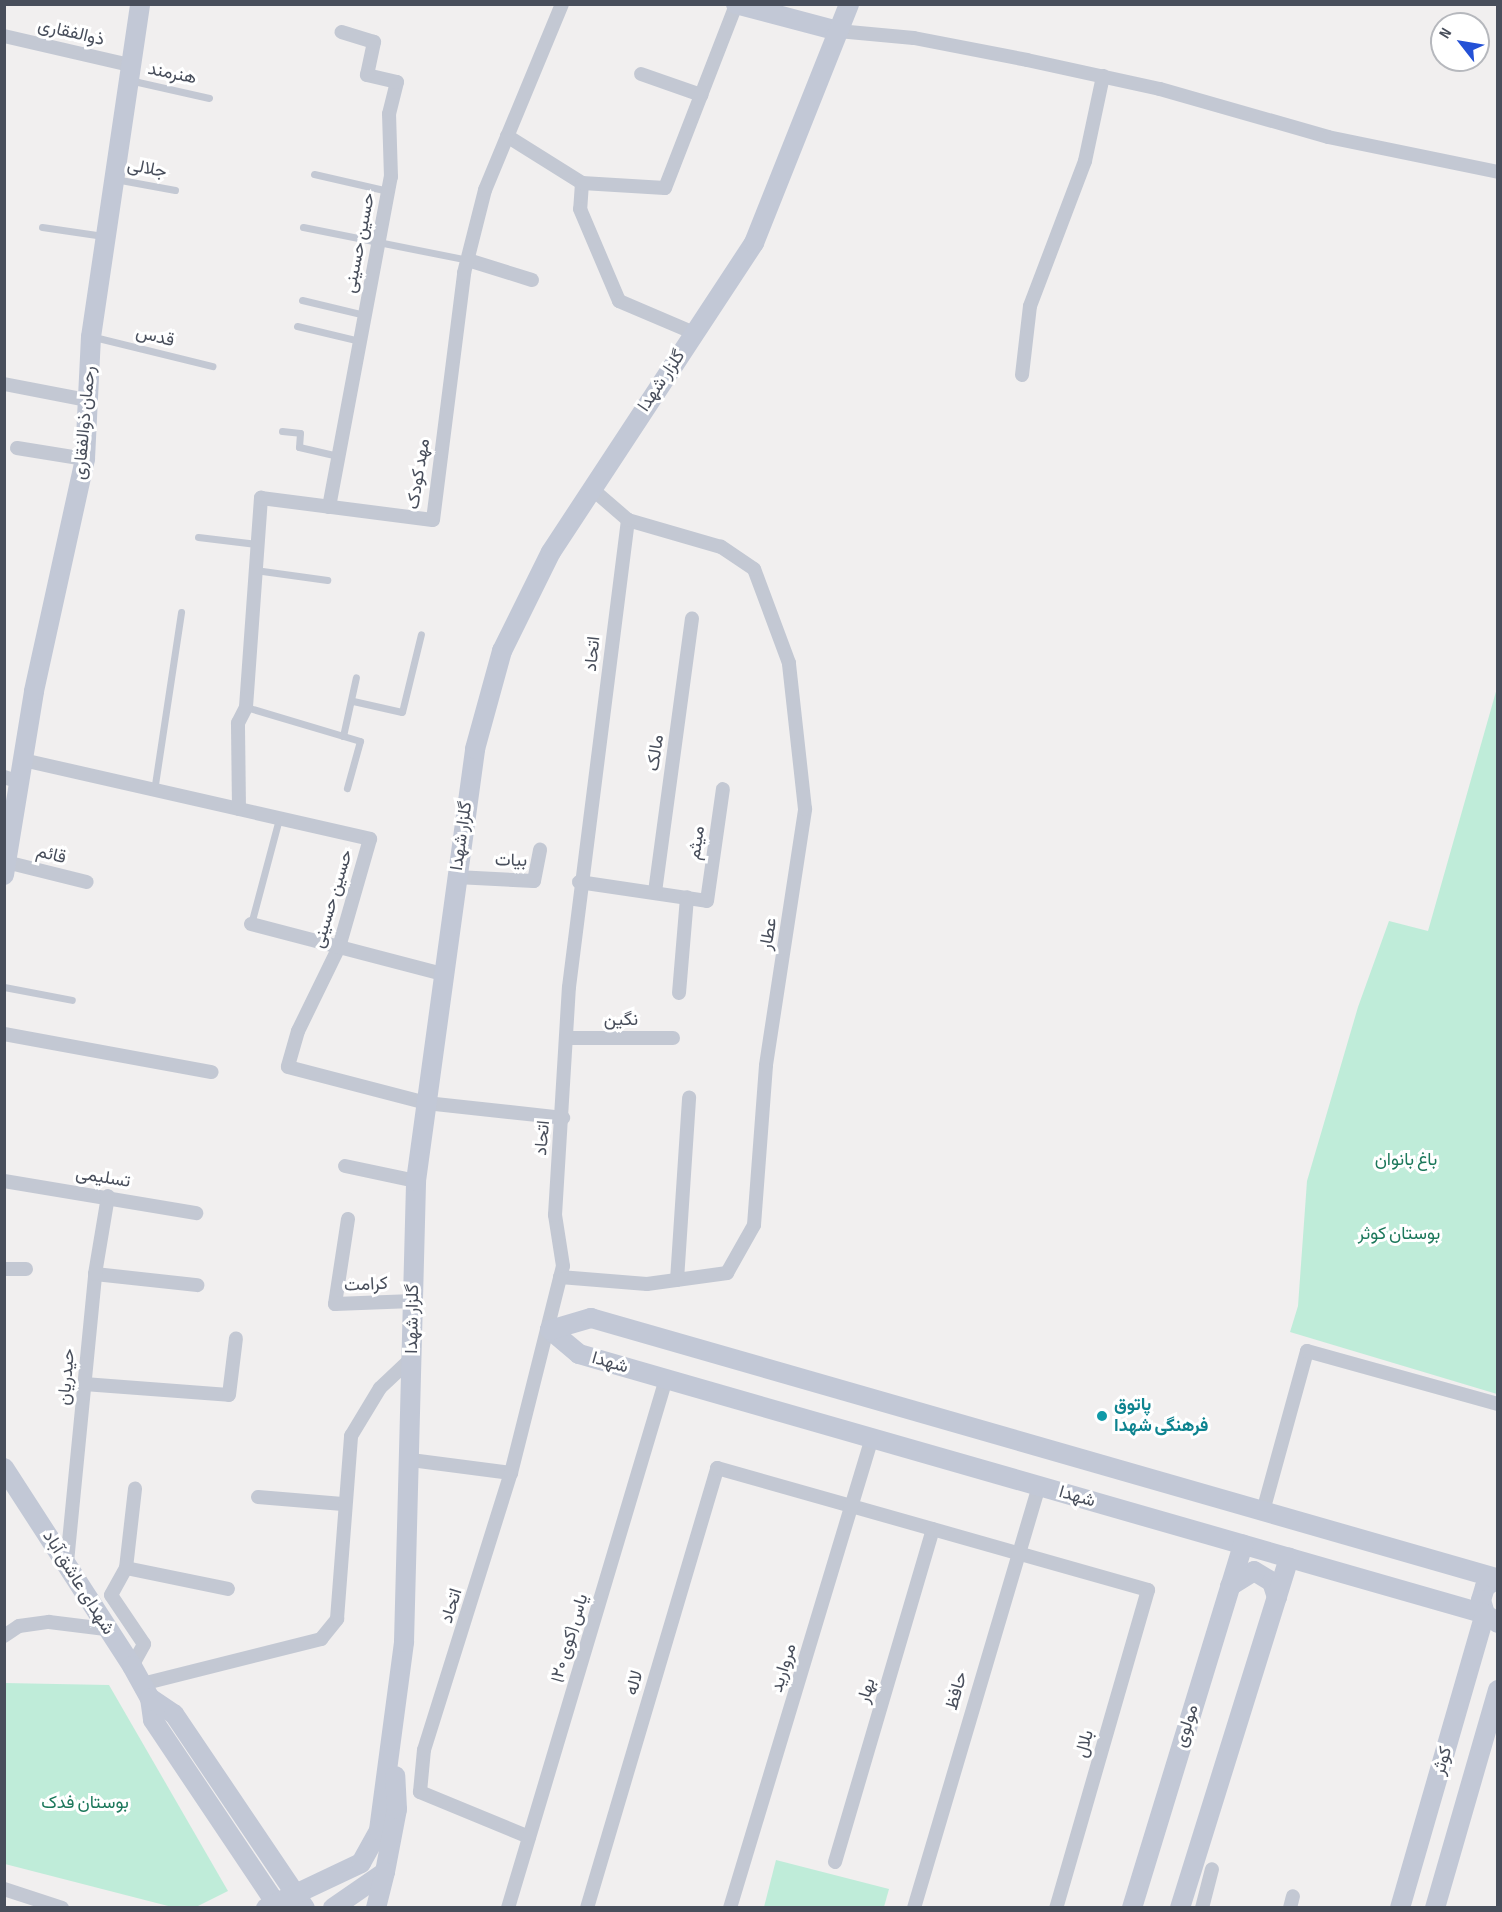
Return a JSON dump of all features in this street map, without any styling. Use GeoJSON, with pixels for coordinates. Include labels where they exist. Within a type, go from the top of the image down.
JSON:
{"type":"FeatureCollection","features":[{"type":"Feature","properties":{"kind":"street","name":"رحمان ذوالفقاری"},"geometry":{"type":"LineString","coordinates":[[5,869],[12,780],[23,760],[85,459],[91,336],[140,4]]}},
{"type":"Feature","properties":{"kind":"street","name":"مهد کودک"},"geometry":{"type":"LineString","coordinates":[[239,809],[238,723],[246,707],[261,498],[433,520],[468,260],[485,189],[562,4]]}},
{"type":"Feature","properties":{"kind":"street"},"geometry":{"type":"LineString","coordinates":[[507,136],[582,183],[665,188],[736,4],[764,8],[838,31],[914,38],[1103,76],[1328,137],[1497,172]]}},
{"type":"Feature","properties":{"kind":"street","name":"گلزار شهدا"},"geometry":{"type":"LineString","coordinates":[[390,1759],[404,1642],[411,1460],[416,1181],[475,750],[502,651],[551,552],[754,243],[849,4]]}},
{"type":"Feature","properties":{"kind":"street","name":"حسین حسینی"},"geometry":{"type":"LineString","coordinates":[[329,507],[388,191],[389,114],[397,82],[367,75],[374,42],[342,32]]}},
{"type":"Feature","properties":{"kind":"street","name":"ذوالفقاری"},"geometry":{"type":"LineString","coordinates":[[4,36],[129,73]]}},
{"type":"Feature","properties":{"kind":"street"},"geometry":{"type":"LineString","coordinates":[[641,74],[701,95]]}},
{"type":"Feature","properties":{"kind":"street"},"geometry":{"type":"LineString","coordinates":[[1022,375],[1030,306],[1085,161],[1103,76]]}},
{"type":"Feature","properties":{"kind":"street"},"geometry":{"type":"LineString","coordinates":[[582,183],[580,209],[619,301],[694,333]]}},
{"type":"Feature","properties":{"kind":"street"},"geometry":{"type":"LineString","coordinates":[[468,260],[532,280]]}},
{"type":"Feature","properties":{"kind":"street"},"geometry":{"type":"LineString","coordinates":[[4,384],[87,400]]}},
{"type":"Feature","properties":{"kind":"street"},"geometry":{"type":"LineString","coordinates":[[17,448],[85,459]]}},
{"type":"Feature","properties":{"kind":"street"},"geometry":{"type":"LineString","coordinates":[[591,488],[628,520]]}},
{"type":"Feature","properties":{"kind":"street","name":"اتحاد"},"geometry":{"type":"LineString","coordinates":[[529,1837],[420,1792],[424,1750],[512,1473],[550,1330],[560,1277],[555,1215],[579,882],[628,520]]}},
{"type":"Feature","properties":{"kind":"street","name":"عطار"},"geometry":{"type":"LineString","coordinates":[[560,1277],[647,1284],[727,1273],[754,1225],[766,1065],[806,809],[789,663],[754,569],[721,547],[628,520]]}},
{"type":"Feature","properties":{"kind":"street","name":"مالک"},"geometry":{"type":"LineString","coordinates":[[655,892],[692,618]]}},
{"type":"Feature","properties":{"kind":"street","name":"حسین حسینی"},"geometry":{"type":"LineString","coordinates":[[23,760],[154,794],[239,809],[370,839],[339,947],[298,1031],[288,1067],[426,1102]]}},
{"type":"Feature","properties":{"kind":"street","name":"میثم"},"geometry":{"type":"LineString","coordinates":[[687,897],[707,901],[723,789]]}},
{"type":"Feature","properties":{"kind":"street","name":"بیات"},"geometry":{"type":"LineString","coordinates":[[456,877],[534,881],[540,850]]}},
{"type":"Feature","properties":{"kind":"street","name":"قائم"},"geometry":{"type":"LineString","coordinates":[[5,869],[87,882]]}},
{"type":"Feature","properties":{"kind":"street"},"geometry":{"type":"LineString","coordinates":[[579,882],[687,897],[679,993]]}},
{"type":"Feature","properties":{"kind":"street"},"geometry":{"type":"LineString","coordinates":[[251,924],[443,974]]}},
{"type":"Feature","properties":{"kind":"street"},"geometry":{"type":"LineString","coordinates":[[4,1034],[212,1072]]}},
{"type":"Feature","properties":{"kind":"street","name":"نگین"},"geometry":{"type":"LineString","coordinates":[[569,1038],[673,1038]]}},
{"type":"Feature","properties":{"kind":"street"},"geometry":{"type":"LineString","coordinates":[[677,1280],[688,1097]]}},
{"type":"Feature","properties":{"kind":"street"},"geometry":{"type":"LineString","coordinates":[[426,1102],[562,1118]]}},
{"type":"Feature","properties":{"kind":"street"},"geometry":{"type":"LineString","coordinates":[[345,1166],[416,1181]]}},
{"type":"Feature","properties":{"kind":"street","name":"تسلیمی"},"geometry":{"type":"LineString","coordinates":[[4,1180],[108,1196],[196,1213]]}},
{"type":"Feature","properties":{"kind":"street","name":"حیدریان"},"geometry":{"type":"LineString","coordinates":[[67,1562],[94,1274],[108,1196]]}},
{"type":"Feature","properties":{"kind":"street","name":"کرامت"},"geometry":{"type":"LineString","coordinates":[[348,1219],[335,1304],[413,1301]]}},
{"type":"Feature","properties":{"kind":"street"},"geometry":{"type":"LineString","coordinates":[[4,1269],[26,1269]]}},
{"type":"Feature","properties":{"kind":"street"},"geometry":{"type":"LineString","coordinates":[[94,1274],[196,1285]]}},
{"type":"Feature","properties":{"kind":"street","name":"شهدا"},"geometry":{"type":"LineString","coordinates":[[550,1330],[591,1318],[1497,1576]]}},
{"type":"Feature","properties":{"kind":"street","name":"شهدا"},"geometry":{"type":"LineString","coordinates":[[550,1330],[579,1354],[1491,1618]]}},
{"type":"Feature","properties":{"kind":"street"},"geometry":{"type":"LineString","coordinates":[[84,1384],[230,1395],[236,1338]]}},
{"type":"Feature","properties":{"kind":"street"},"geometry":{"type":"LineString","coordinates":[[1263,1511],[1307,1351],[1497,1404]]}},
{"type":"Feature","properties":{"kind":"street"},"geometry":{"type":"LineString","coordinates":[[146,1691],[321,1639],[337,1620],[343,1504],[351,1436],[380,1388],[413,1357]]}},
{"type":"Feature","properties":{"kind":"street","name":"یاس (کوی ۲۰)"},"geometry":{"type":"LineString","coordinates":[[508,1908],[666,1379]]}},
{"type":"Feature","properties":{"kind":"street","name":"مروارید"},"geometry":{"type":"LineString","coordinates":[[730,1908],[872,1438]]}},
{"type":"Feature","properties":{"kind":"street"},"geometry":{"type":"LineString","coordinates":[[411,1460],[512,1473]]}},
{"type":"Feature","properties":{"kind":"street","name":"شهدای عاشق آباد"},"geometry":{"type":"LineString","coordinates":[[4,1468],[67,1562],[106,1629],[132,1666],[146,1691],[153,1719],[274,1906]]}},
{"type":"Feature","properties":{"kind":"street","name":"لاله"},"geometry":{"type":"LineString","coordinates":[[587,1908],[717,1468],[852,1507]]}},
{"type":"Feature","properties":{"kind":"street","name":"حافظ"},"geometry":{"type":"LineString","coordinates":[[914,1908],[1016,1551],[1039,1486]]}},
{"type":"Feature","properties":{"kind":"street"},"geometry":{"type":"LineString","coordinates":[[132,1666],[144,1644],[111,1595],[126,1568],[135,1489]]}},
{"type":"Feature","properties":{"kind":"street"},"geometry":{"type":"LineString","coordinates":[[258,1497],[343,1504]]}},
{"type":"Feature","properties":{"kind":"street"},"geometry":{"type":"LineString","coordinates":[[852,1507],[1016,1551]]}},
{"type":"Feature","properties":{"kind":"street","name":"بهار"},"geometry":{"type":"LineString","coordinates":[[835,1862],[933,1529]]}},
{"type":"Feature","properties":{"kind":"street","name":"مولوی"},"geometry":{"type":"LineString","coordinates":[[1132,1908],[1243,1545]]}},
{"type":"Feature","properties":{"kind":"street","name":"بلال"},"geometry":{"type":"LineString","coordinates":[[1016,1551],[1148,1590],[1056,1908]]}},
{"type":"Feature","properties":{"kind":"street"},"geometry":{"type":"LineString","coordinates":[[1180,1908],[1289,1558]]}},
{"type":"Feature","properties":{"kind":"street"},"geometry":{"type":"LineString","coordinates":[[126,1568],[228,1588]]}},
{"type":"Feature","properties":{"kind":"street"},"geometry":{"type":"LineString","coordinates":[[1230,1586],[1254,1571],[1272,1582],[1276,1597]]}},
{"type":"Feature","properties":{"kind":"street","name":"کوثر"},"geometry":{"type":"LineString","coordinates":[[1400,1908],[1491,1618],[1482,1593],[1497,1576]]}},
{"type":"Feature","properties":{"kind":"street"},"geometry":{"type":"LineString","coordinates":[[4,1636],[19,1626],[49,1622],[106,1629]]}},
{"type":"Feature","properties":{"kind":"street","name":"کوثر"},"geometry":{"type":"LineString","coordinates":[[1435,1908],[1497,1690]]}},
{"type":"Feature","properties":{"kind":"street","name":"شهدای عاشق آباد"},"geometry":{"type":"LineString","coordinates":[[146,1691],[174,1714],[300,1901]]}},
{"type":"Feature","properties":{"kind":"street"},"geometry":{"type":"LineString","coordinates":[[376,1908],[397,1809],[390,1759]]}},
{"type":"Feature","properties":{"kind":"street"},"geometry":{"type":"LineString","coordinates":[[274,1906],[300,1901],[361,1863],[379,1830],[390,1759]]}},
{"type":"Feature","properties":{"kind":"street"},"geometry":{"type":"LineString","coordinates":[[1202,1908],[1212,1869]]}},
{"type":"Feature","properties":{"kind":"street"},"geometry":{"type":"LineString","coordinates":[[333,1908],[385,1872]]}},
{"type":"Feature","properties":{"kind":"street"},"geometry":{"type":"LineString","coordinates":[[4,1889],[62,1908]]}},
{"type":"Feature","properties":{"kind":"lane","name":"هنرمند"},"geometry":{"type":"LineString","coordinates":[[129,73],[209,98]]}},
{"type":"Feature","properties":{"kind":"lane"},"geometry":{"type":"LineString","coordinates":[[314,174],[388,191]]}},
{"type":"Feature","properties":{"kind":"lane","name":"جلالی"},"geometry":{"type":"LineString","coordinates":[[113,178],[175,190]]}},
{"type":"Feature","properties":{"kind":"lane"},"geometry":{"type":"LineString","coordinates":[[42,227],[106,237]]}},
{"type":"Feature","properties":{"kind":"lane"},"geometry":{"type":"LineString","coordinates":[[303,227],[379,239],[468,260]]}},
{"type":"Feature","properties":{"kind":"lane"},"geometry":{"type":"LineString","coordinates":[[302,300],[365,315]]}},
{"type":"Feature","properties":{"kind":"lane"},"geometry":{"type":"LineString","coordinates":[[297,326],[360,342]]}},
{"type":"Feature","properties":{"kind":"lane","name":"قدس"},"geometry":{"type":"LineString","coordinates":[[91,336],[212,366]]}},
{"type":"Feature","properties":{"kind":"lane"},"geometry":{"type":"LineString","coordinates":[[282,431],[300,433],[299,447],[338,456]]}},
{"type":"Feature","properties":{"kind":"lane"},"geometry":{"type":"LineString","coordinates":[[198,537],[257,544]]}},
{"type":"Feature","properties":{"kind":"lane"},"geometry":{"type":"LineString","coordinates":[[255,570],[327,580]]}},
{"type":"Feature","properties":{"kind":"lane"},"geometry":{"type":"LineString","coordinates":[[154,794],[182,612]]}},
{"type":"Feature","properties":{"kind":"lane"},"geometry":{"type":"LineString","coordinates":[[353,701],[402,712],[421,634]]}},
{"type":"Feature","properties":{"kind":"lane"},"geometry":{"type":"LineString","coordinates":[[343,735],[353,701],[356,677]]}},
{"type":"Feature","properties":{"kind":"lane"},"geometry":{"type":"LineString","coordinates":[[246,707],[360,741],[347,788]]}},
{"type":"Feature","properties":{"kind":"lane"},"geometry":{"type":"LineString","coordinates":[[251,924],[279,819]]}},
{"type":"Feature","properties":{"kind":"lane"},"geometry":{"type":"LineString","coordinates":[[4,987],[72,1000]]}},
{"type":"Feature","properties":{"kind":"green space","name":"بوستان کوثر"},"geometry":{"type":"Polygon","coordinates":[[[1497,688],[1498,1394],[1290,1332],[1298,1306],[1307,1181],[1358,1007],[1389,921],[1428,931],[1497,688]]]}},
{"type":"Feature","properties":{"kind":"green space","name":"بوستان فدک"},"geometry":{"type":"Polygon","coordinates":[[[4,1683],[109,1685],[228,1891],[196,1907],[172,1907],[5,1864],[4,1683]]]}},
{"type":"Feature","properties":{"kind":"green space"},"geometry":{"type":"Polygon","coordinates":[[[776,1860],[889,1889],[884,1907],[764,1907],[776,1860]]]}},
{"type":"Feature","properties":{"kind":"place","name":"پاتوق فرهنگی شهدا"},"geometry":{"type":"Point","coordinates":[1102,1416]}},
{"type":"Feature","properties":{"kind":"park label","name":"باغ بانوان"},"geometry":{"type":"Point","coordinates":[1406,1160]}}]}
